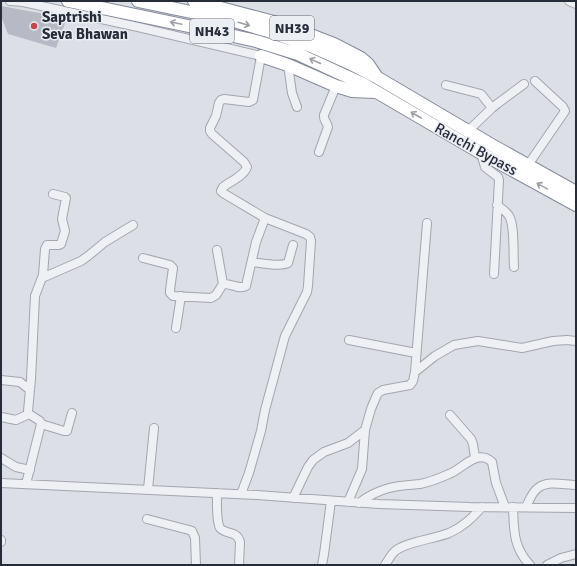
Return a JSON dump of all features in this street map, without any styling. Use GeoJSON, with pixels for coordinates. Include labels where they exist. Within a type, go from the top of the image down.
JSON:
{"type":"FeatureCollection","features":[{"type":"Feature","properties":{"kind":"highway","name":"NH43"},"geometry":{"type":"LineString","coordinates":[[68,1],[256,41],[298,54],[363,84],[376,92]]}},
{"type":"Feature","properties":{"kind":"highway","name":"NH43"},"geometry":{"type":"LineString","coordinates":[[138,1],[234,21],[268,31],[311,46],[378,78]]}},
{"type":"Feature","properties":{"kind":"highway","name":"NH39"},"geometry":{"type":"LineString","coordinates":[[194,1],[285,25],[334,44],[361,58],[368,64],[378,78]]}},
{"type":"Feature","properties":{"kind":"highway","name":"NH39"},"geometry":{"type":"LineString","coordinates":[[261,56],[288,65],[336,86],[352,91],[376,92]]}},
{"type":"Feature","properties":{"kind":"highway","name":"Ranchi Bypass"},"geometry":{"type":"LineString","coordinates":[[378,78],[576,192]]}},
{"type":"Feature","properties":{"kind":"highway","name":"Ranchi Bypass"},"geometry":{"type":"LineString","coordinates":[[376,92],[481,153],[576,205]]}},
{"type":"Feature","properties":{"kind":"street","name":"NH39"},"geometry":{"type":"LineString","coordinates":[[10,1],[23,2],[138,27],[261,56]]}},
{"type":"Feature","properties":{"kind":"street"},"geometry":{"type":"LineString","coordinates":[[569,1],[576,4]]}},
{"type":"Feature","properties":{"kind":"street"},"geometry":{"type":"LineString","coordinates":[[241,494],[261,431],[265,410],[285,336],[304,298],[308,286],[311,241],[310,237],[306,234],[265,218],[221,191],[223,187],[242,174],[247,166],[210,131],[210,128],[221,100],[224,99],[249,102],[253,100],[261,56]]}},
{"type":"Feature","properties":{"kind":"street"},"geometry":{"type":"LineString","coordinates":[[288,65],[292,93],[297,107]]}},
{"type":"Feature","properties":{"kind":"street"},"geometry":{"type":"LineString","coordinates":[[528,165],[565,111],[563,107],[535,81]]}},
{"type":"Feature","properties":{"kind":"street"},"geometry":{"type":"LineString","coordinates":[[468,131],[492,108],[524,84]]}},
{"type":"Feature","properties":{"kind":"street"},"geometry":{"type":"LineString","coordinates":[[446,85],[481,94],[492,108]]}},
{"type":"Feature","properties":{"kind":"street"},"geometry":{"type":"LineString","coordinates":[[319,152],[328,127],[324,120],[324,115],[336,86]]}},
{"type":"Feature","properties":{"kind":"street"},"geometry":{"type":"LineString","coordinates":[[481,153],[485,167],[498,177],[499,180],[494,274]]}},
{"type":"Feature","properties":{"kind":"street"},"geometry":{"type":"LineString","coordinates":[[29,414],[36,296],[42,278],[46,246],[61,244],[64,231],[62,219],[66,198],[53,194]]}},
{"type":"Feature","properties":{"kind":"street"},"geometry":{"type":"LineString","coordinates":[[498,205],[507,212],[512,221],[514,267]]}},
{"type":"Feature","properties":{"kind":"street"},"geometry":{"type":"LineString","coordinates":[[223,284],[242,288],[246,286],[256,242],[265,218]]}},
{"type":"Feature","properties":{"kind":"street"},"geometry":{"type":"LineString","coordinates":[[348,502],[362,469],[365,430],[371,409],[378,394],[383,390],[410,384],[413,381],[427,223]]}},
{"type":"Feature","properties":{"kind":"street"},"geometry":{"type":"LineString","coordinates":[[42,278],[81,261],[105,242],[133,224]]}},
{"type":"Feature","properties":{"kind":"street"},"geometry":{"type":"LineString","coordinates":[[252,262],[281,265],[286,264],[288,263],[293,245]]}},
{"type":"Feature","properties":{"kind":"street"},"geometry":{"type":"LineString","coordinates":[[143,258],[172,267],[173,270],[170,293],[173,296],[211,298],[216,295],[223,284],[217,250]]}},
{"type":"Feature","properties":{"kind":"street"},"geometry":{"type":"LineString","coordinates":[[176,328],[181,296]]}},
{"type":"Feature","properties":{"kind":"street"},"geometry":{"type":"LineString","coordinates":[[349,340],[416,353]]}},
{"type":"Feature","properties":{"kind":"street"},"geometry":{"type":"LineString","coordinates":[[415,372],[450,346],[473,341],[522,348],[553,341],[576,341]]}},
{"type":"Feature","properties":{"kind":"street"},"geometry":{"type":"LineString","coordinates":[[1,380],[20,382],[30,390]]}},
{"type":"Feature","properties":{"kind":"street"},"geometry":{"type":"LineString","coordinates":[[29,414],[40,421],[41,424],[67,431],[72,413]]}},
{"type":"Feature","properties":{"kind":"street"},"geometry":{"type":"LineString","coordinates":[[1,417],[16,420],[29,414]]}},
{"type":"Feature","properties":{"kind":"street"},"geometry":{"type":"LineString","coordinates":[[450,415],[471,439],[475,458]]}},
{"type":"Feature","properties":{"kind":"street"},"geometry":{"type":"LineString","coordinates":[[26,484],[41,424]]}},
{"type":"Feature","properties":{"kind":"street"},"geometry":{"type":"LineString","coordinates":[[148,489],[154,428]]}},
{"type":"Feature","properties":{"kind":"street"},"geometry":{"type":"LineString","coordinates":[[293,498],[313,460],[324,452],[348,443],[365,430]]}},
{"type":"Feature","properties":{"kind":"street"},"geometry":{"type":"LineString","coordinates":[[359,503],[372,495],[389,488],[424,483],[450,474],[475,458],[481,457],[490,460],[492,462],[496,482],[509,507],[516,541],[521,553],[530,565]]}},
{"type":"Feature","properties":{"kind":"street"},"geometry":{"type":"LineString","coordinates":[[1,458],[16,467],[30,470]]}},
{"type":"Feature","properties":{"kind":"street"},"geometry":{"type":"LineString","coordinates":[[1,483],[241,494],[359,503],[576,508]]}},
{"type":"Feature","properties":{"kind":"street"},"geometry":{"type":"LineString","coordinates":[[526,507],[535,491],[542,485],[576,485]]}},
{"type":"Feature","properties":{"kind":"street"},"geometry":{"type":"LineString","coordinates":[[217,493],[219,524],[222,530],[234,534],[240,542],[239,565]]}},
{"type":"Feature","properties":{"kind":"street"},"geometry":{"type":"LineString","coordinates":[[322,565],[331,500]]}},
{"type":"Feature","properties":{"kind":"street"},"geometry":{"type":"LineString","coordinates":[[386,565],[394,552],[413,543],[448,533],[461,527],[471,520],[482,507]]}},
{"type":"Feature","properties":{"kind":"street"},"geometry":{"type":"LineString","coordinates":[[147,519],[192,531],[195,538],[196,565]]}},
{"type":"Feature","properties":{"kind":"street"},"geometry":{"type":"LineString","coordinates":[[547,565],[562,558],[576,554]]}},
{"type":"Feature","properties":{"kind":"building","name":"Saptrishi Seva Bhawan"},"geometry":{"type":"Polygon","coordinates":[[[1,6],[67,18],[56,48],[8,34],[1,16],[1,6]]]}},
{"type":"Feature","properties":{"kind":"place","name":"Saptrishi Seva Bhawan"},"geometry":{"type":"Point","coordinates":[34,26]}}]}
